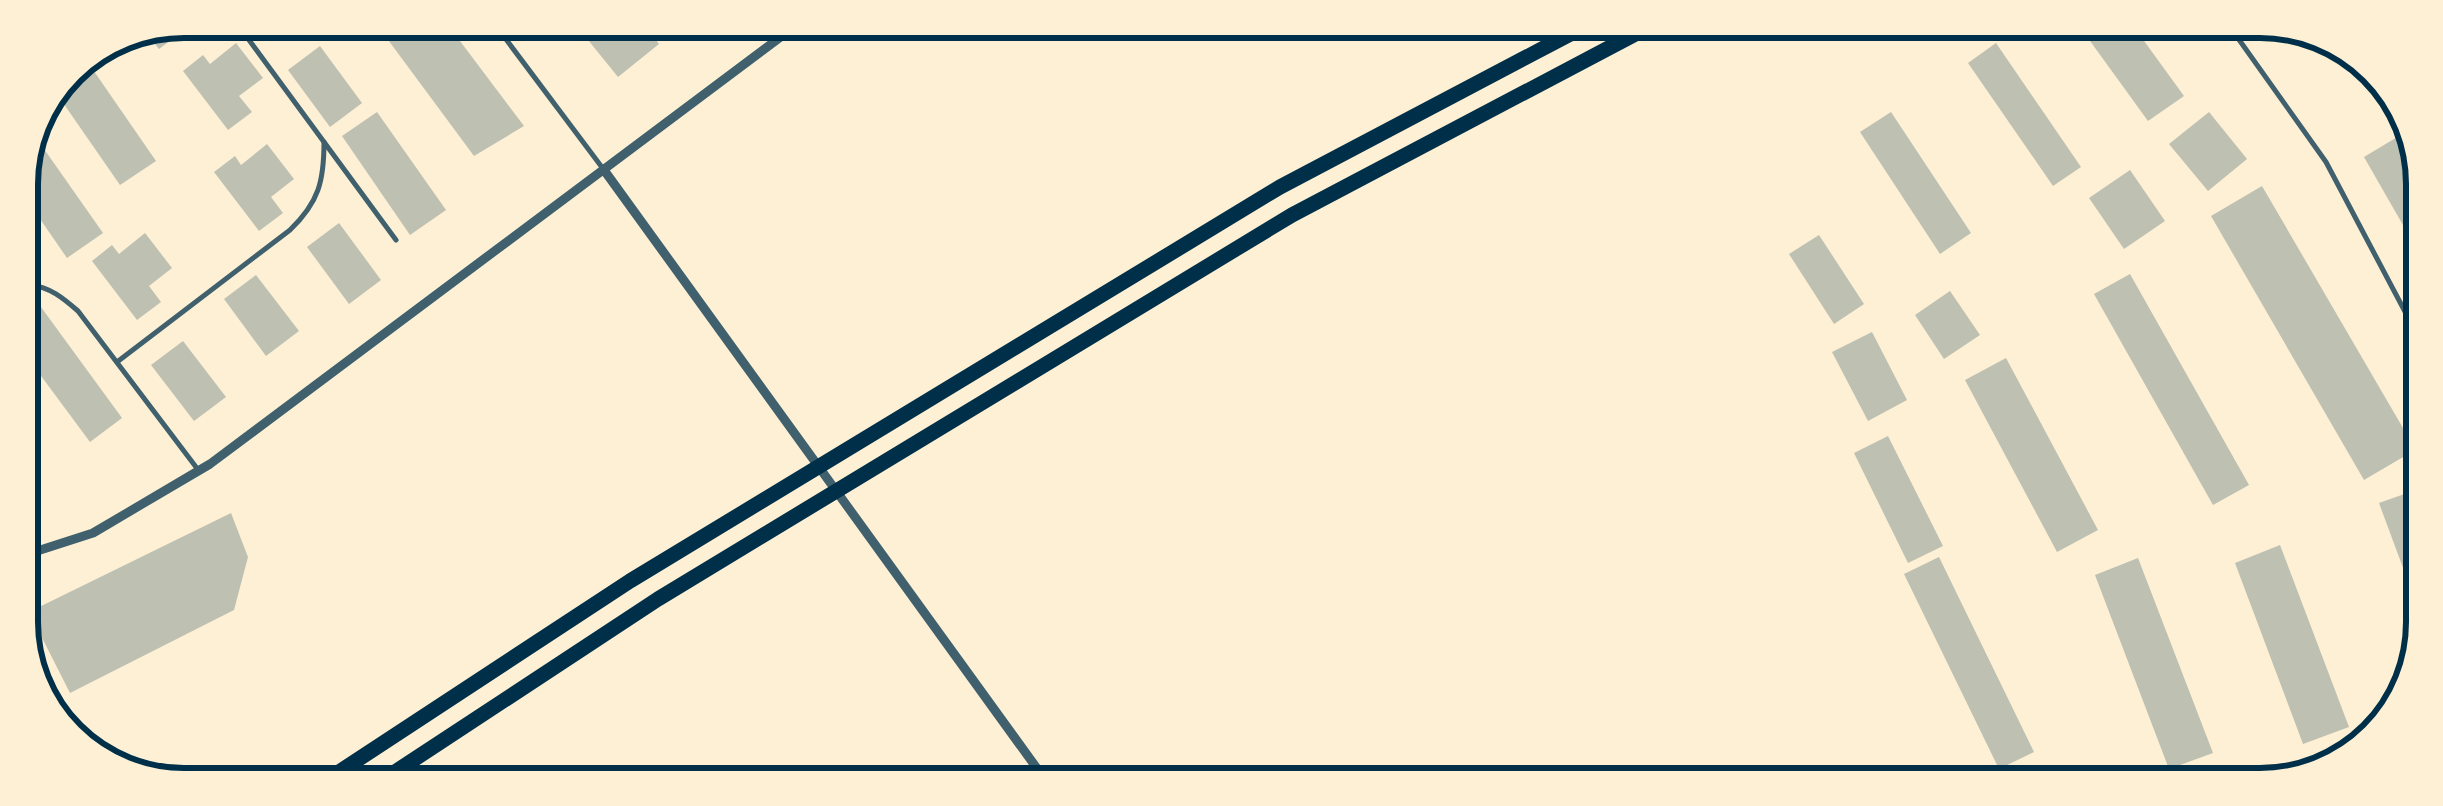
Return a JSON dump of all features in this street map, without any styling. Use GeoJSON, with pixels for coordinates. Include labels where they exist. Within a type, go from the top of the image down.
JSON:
{"type":"FeatureCollection","features":[{"type":"Feature","properties":{"kind":"highway"},"geometry":{"type":"LineString","coordinates":[[345,768],[630,581],[1280,188],[1564,37]]}},
{"type":"Feature","properties":{"kind":"highway"},"geometry":{"type":"LineString","coordinates":[[401,768],[658,599],[1292,215],[1629,37]]}},
{"type":"Feature","properties":{"kind":"street"},"geometry":{"type":"LineString","coordinates":[[2237,37],[2326,162],[2406,315]]}},
{"type":"Feature","properties":{"kind":"street"},"geometry":{"type":"LineString","coordinates":[[248,38],[396,240]]}},
{"type":"Feature","properties":{"kind":"street"},"geometry":{"type":"LineString","coordinates":[[506,38],[604,170],[1038,768]]}},
{"type":"Feature","properties":{"kind":"street"},"geometry":{"type":"LineString","coordinates":[[37,551],[93,533],[199,471],[780,38]]}},
{"type":"Feature","properties":{"kind":"street"},"geometry":{"type":"LineString","coordinates":[[117,362],[290,230],[305,215],[318,194],[324,168],[324,142]]}},
{"type":"Feature","properties":{"kind":"street"},"geometry":{"type":"LineString","coordinates":[[38,286],[59,295],[78,311],[199,471]]}},
{"type":"Feature","properties":{"kind":"building"},"geometry":{"type":"Polygon","coordinates":[[[2087,37],[2141,37],[2184,96],[2148,121],[2087,37]]]}},
{"type":"Feature","properties":{"kind":"building"},"geometry":{"type":"Polygon","coordinates":[[[174,38],[159,49],[153,41],[174,38]]]}},
{"type":"Feature","properties":{"kind":"building"},"geometry":{"type":"Polygon","coordinates":[[[387,38],[458,38],[524,126],[474,156],[387,38]]]}},
{"type":"Feature","properties":{"kind":"building"},"geometry":{"type":"Polygon","coordinates":[[[586,38],[654,38],[659,44],[618,77],[586,38]]]}},
{"type":"Feature","properties":{"kind":"building"},"geometry":{"type":"Polygon","coordinates":[[[236,43],[263,78],[239,96],[252,112],[228,130],[183,71],[203,55],[210,64],[236,43]]]}},
{"type":"Feature","properties":{"kind":"building"},"geometry":{"type":"Polygon","coordinates":[[[1996,43],[2081,167],[2053,186],[1968,63],[1996,43]]]}},
{"type":"Feature","properties":{"kind":"building"},"geometry":{"type":"Polygon","coordinates":[[[320,46],[362,103],[330,127],[288,70],[320,46]]]}},
{"type":"Feature","properties":{"kind":"building"},"geometry":{"type":"Polygon","coordinates":[[[93,70],[156,161],[120,185],[62,102],[80,80],[93,70]]]}},
{"type":"Feature","properties":{"kind":"building"},"geometry":{"type":"Polygon","coordinates":[[[377,112],[446,210],[410,235],[342,136],[377,112]]]}},
{"type":"Feature","properties":{"kind":"building"},"geometry":{"type":"Polygon","coordinates":[[[1891,112],[1971,233],[1940,254],[1860,132],[1891,112]]]}},
{"type":"Feature","properties":{"kind":"building"},"geometry":{"type":"Polygon","coordinates":[[[2209,112],[2247,159],[2208,191],[2169,144],[2209,112]]]}},
{"type":"Feature","properties":{"kind":"building"},"geometry":{"type":"Polygon","coordinates":[[[2398,137],[2403,155],[2406,184],[2406,230],[2364,157],[2398,137]]]}},
{"type":"Feature","properties":{"kind":"building"},"geometry":{"type":"Polygon","coordinates":[[[267,144],[294,179],[271,197],[283,213],[259,231],[214,172],[235,156],[241,165],[267,144]]]}},
{"type":"Feature","properties":{"kind":"building"},"geometry":{"type":"Polygon","coordinates":[[[42,146],[103,233],[67,258],[38,216],[38,174],[42,146]]]}},
{"type":"Feature","properties":{"kind":"building"},"geometry":{"type":"Polygon","coordinates":[[[2130,170],[2165,221],[2124,249],[2089,198],[2130,170]]]}},
{"type":"Feature","properties":{"kind":"building"},"geometry":{"type":"Polygon","coordinates":[[[2262,186],[2406,433],[2406,455],[2364,480],[2211,216],[2262,186]]]}},
{"type":"Feature","properties":{"kind":"building"},"geometry":{"type":"Polygon","coordinates":[[[339,223],[381,280],[349,304],[307,247],[339,223]]]}},
{"type":"Feature","properties":{"kind":"building"},"geometry":{"type":"Polygon","coordinates":[[[145,233],[172,268],[149,286],[161,302],[137,320],[92,261],[112,245],[119,254],[145,233]]]}},
{"type":"Feature","properties":{"kind":"building"},"geometry":{"type":"Polygon","coordinates":[[[1819,235],[1864,304],[1834,324],[1789,254],[1819,235]]]}},
{"type":"Feature","properties":{"kind":"building"},"geometry":{"type":"Polygon","coordinates":[[[2130,274],[2249,485],[2213,505],[2094,294],[2130,274]]]}},
{"type":"Feature","properties":{"kind":"building"},"geometry":{"type":"Polygon","coordinates":[[[256,275],[299,331],[266,356],[224,299],[256,275]]]}},
{"type":"Feature","properties":{"kind":"building"},"geometry":{"type":"Polygon","coordinates":[[[1950,291],[1980,335],[1944,359],[1915,315],[1950,291]]]}},
{"type":"Feature","properties":{"kind":"building"},"geometry":{"type":"Polygon","coordinates":[[[38,303],[122,418],[90,442],[38,371],[38,303]]]}},
{"type":"Feature","properties":{"kind":"building"},"geometry":{"type":"Polygon","coordinates":[[[1872,332],[1907,400],[1868,421],[1832,352],[1872,332]]]}},
{"type":"Feature","properties":{"kind":"building"},"geometry":{"type":"Polygon","coordinates":[[[183,341],[226,397],[194,421],[151,365],[183,341]]]}},
{"type":"Feature","properties":{"kind":"building"},"geometry":{"type":"Polygon","coordinates":[[[2006,358],[2098,530],[2057,552],[1965,380],[2006,358]]]}},
{"type":"Feature","properties":{"kind":"building"},"geometry":{"type":"Polygon","coordinates":[[[1888,436],[1943,546],[1908,563],[1854,453],[1888,436]]]}},
{"type":"Feature","properties":{"kind":"building"},"geometry":{"type":"Polygon","coordinates":[[[2406,493],[2406,576],[2379,503],[2406,493]]]}},
{"type":"Feature","properties":{"kind":"building"},"geometry":{"type":"Polygon","coordinates":[[[231,513],[248,557],[234,610],[70,693],[38,629],[37,608],[231,513]]]}},
{"type":"Feature","properties":{"kind":"building"},"geometry":{"type":"Polygon","coordinates":[[[2280,545],[2349,727],[2303,744],[2235,563],[2280,545]]]}},
{"type":"Feature","properties":{"kind":"building"},"geometry":{"type":"Polygon","coordinates":[[[1939,557],[2034,752],[1999,768],[1904,574],[1939,557]]]}},
{"type":"Feature","properties":{"kind":"building"},"geometry":{"type":"Polygon","coordinates":[[[2138,558],[2213,753],[2169,768],[2095,575],[2138,558]]]}}]}
